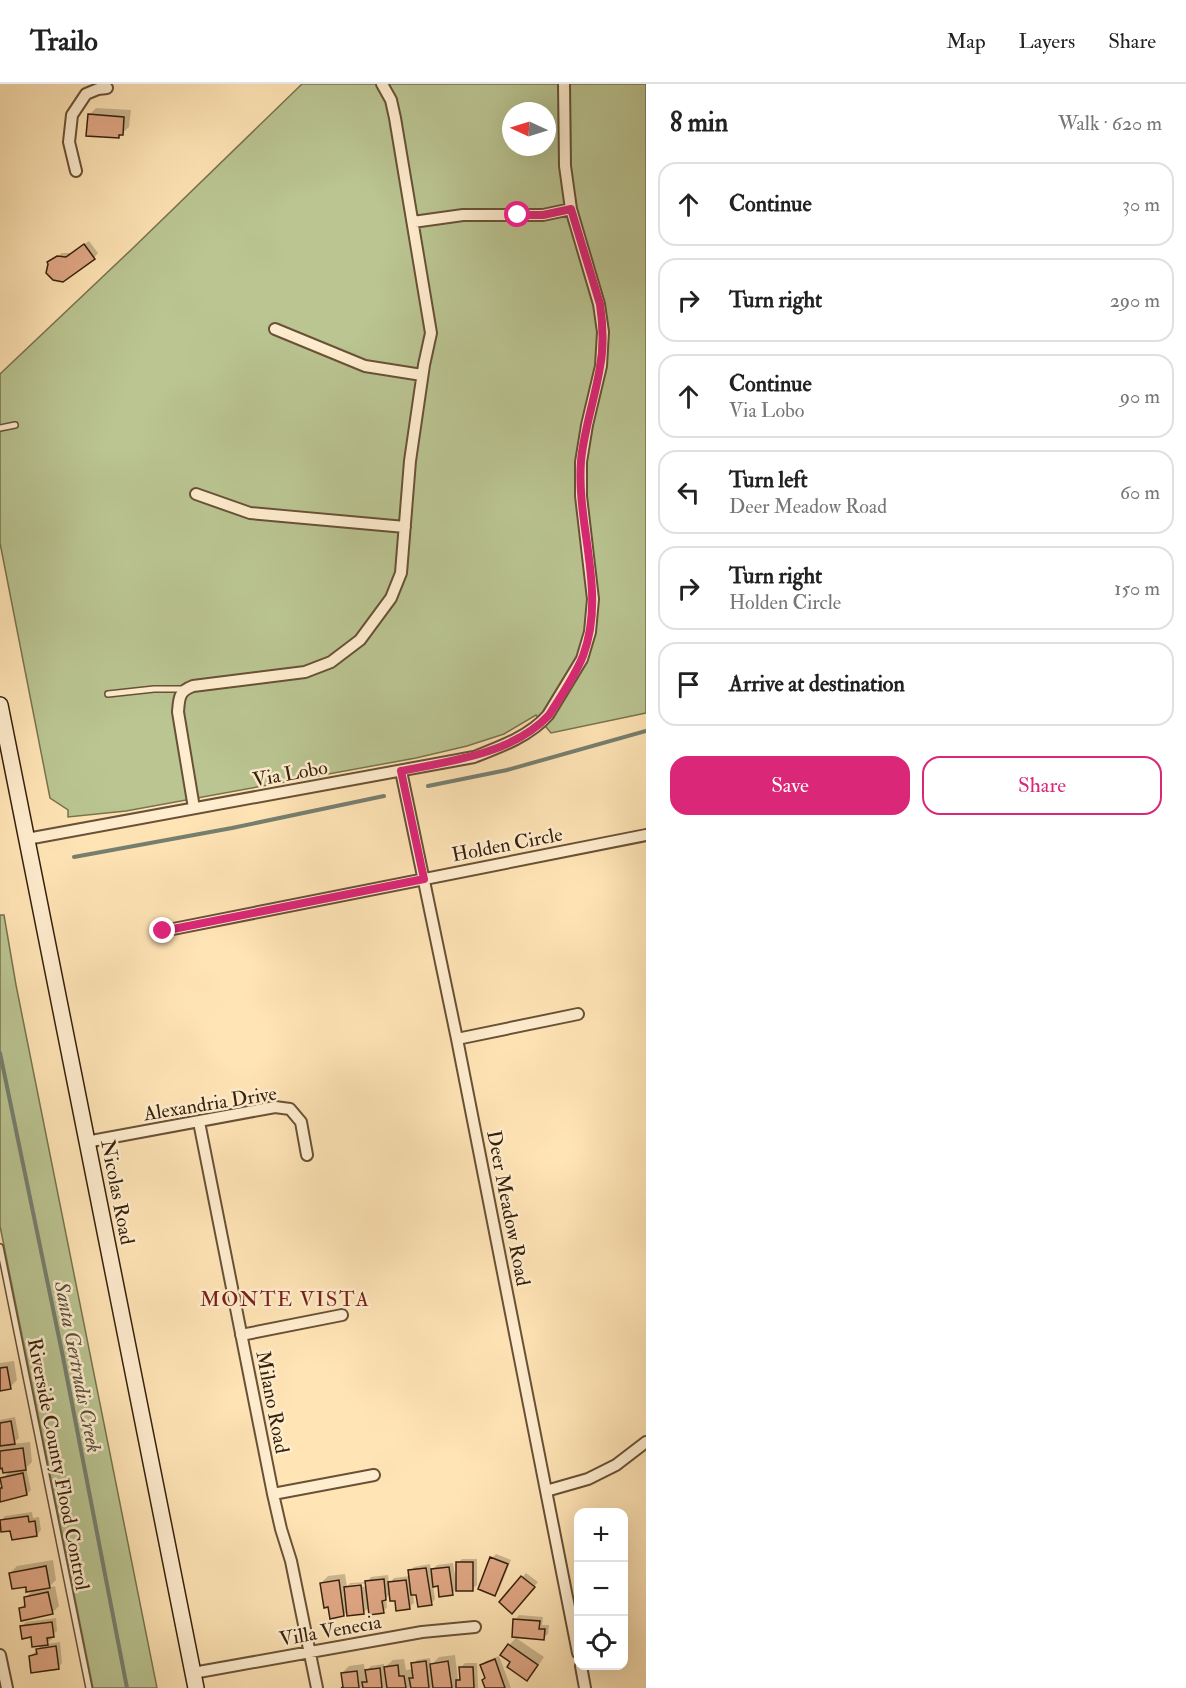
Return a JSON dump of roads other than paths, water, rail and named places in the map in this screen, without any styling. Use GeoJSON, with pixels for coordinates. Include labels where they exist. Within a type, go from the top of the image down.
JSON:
{"type":"FeatureCollection","features":[{"type":"Feature","properties":{"kind":"main road","name":"Nicolas Road"},"geometry":{"type":"LineString","coordinates":[[0,705],[195,1681]]}},
{"type":"Feature","properties":{"kind":"street"},"geometry":{"type":"LineString","coordinates":[[194,808],[178,712],[179,698],[185,688],[305,672],[331,662],[360,640],[391,598],[401,573],[410,461],[422,375],[431,333],[393,109],[382,84]]}},
{"type":"Feature","properties":{"kind":"street"},"geometry":{"type":"LineString","coordinates":[[413,222],[463,215],[543,215],[571,209],[565,166],[564,84]]}},
{"type":"Feature","properties":{"kind":"street"},"geometry":{"type":"LineString","coordinates":[[76,171],[69,142],[72,115],[86,94],[107,88]]}},
{"type":"Feature","properties":{"kind":"street","name":"Via Lobo"},"geometry":{"type":"LineString","coordinates":[[27,839],[474,757],[525,734],[549,715],[582,659],[590,632],[593,599],[582,496],[581,462],[601,366],[603,332],[600,304],[571,209]]}},
{"type":"Feature","properties":{"kind":"street"},"geometry":{"type":"LineString","coordinates":[[275,329],[364,366],[422,375]]}},
{"type":"Feature","properties":{"kind":"street"},"geometry":{"type":"LineString","coordinates":[[196,494],[250,513],[405,527]]}},
{"type":"Feature","properties":{"kind":"street","name":"Deer Meadow Road"},"geometry":{"type":"LineString","coordinates":[[401,771],[457,1039],[574,1628]]}},
{"type":"Feature","properties":{"kind":"street","name":"Holden Circle"},"geometry":{"type":"LineString","coordinates":[[163,931],[646,835]]}},
{"type":"Feature","properties":{"kind":"street"},"geometry":{"type":"LineString","coordinates":[[457,1039],[578,1014]]}},
{"type":"Feature","properties":{"kind":"street","name":"Alexandria Drive"},"geometry":{"type":"LineString","coordinates":[[86,1142],[275,1107],[290,1109],[301,1122],[307,1155]]}},
{"type":"Feature","properties":{"kind":"street","name":"Milano Road"},"geometry":{"type":"LineString","coordinates":[[199,1122],[273,1494],[291,1561],[317,1688]]}},
{"type":"Feature","properties":{"kind":"street"},"geometry":{"type":"LineString","coordinates":[[241,1335],[342,1315]]}},
{"type":"Feature","properties":{"kind":"street"},"geometry":{"type":"LineString","coordinates":[[546,1491],[588,1479],[616,1465],[646,1442]]}},
{"type":"Feature","properties":{"kind":"street"},"geometry":{"type":"LineString","coordinates":[[273,1494],[374,1475]]}},
{"type":"Feature","properties":{"kind":"street","name":"Villa Venecia"},"geometry":{"type":"LineString","coordinates":[[195,1681],[309,1651],[422,1632],[475,1627]]}},
{"type":"Feature","properties":{"kind":"street"},"geometry":{"type":"LineString","coordinates":[[0,1655],[7,1688]]}},
{"type":"Feature","properties":{"kind":"street"},"geometry":{"type":"LineString","coordinates":[[582,1670],[585,1688]]}},
{"type":"Feature","properties":{"kind":"lane"},"geometry":{"type":"LineString","coordinates":[[0,428],[15,425]]}},
{"type":"Feature","properties":{"kind":"lane"},"geometry":{"type":"LineString","coordinates":[[108,694],[185,688]]}},
{"type":"Feature","properties":{"kind":"lane","name":"Riverside County Flood Control"},"geometry":{"type":"LineString","coordinates":[[0,1247],[89,1688]]}},
{"type":"Feature","properties":{"kind":"waterway"},"geometry":{"type":"LineString","coordinates":[[428,786],[507,770],[646,731]]}},
{"type":"Feature","properties":{"kind":"waterway"},"geometry":{"type":"LineString","coordinates":[[74,857],[232,828],[384,796]]}},
{"type":"Feature","properties":{"kind":"waterway","name":"Santa Gertrudis Creek"},"geometry":{"type":"LineString","coordinates":[[0,1053],[63,1357],[127,1688]]}},
{"type":"Feature","properties":{"kind":"district","name":"MONTE VISTA"},"geometry":{"type":"Point","coordinates":[285,1299]}}]}
